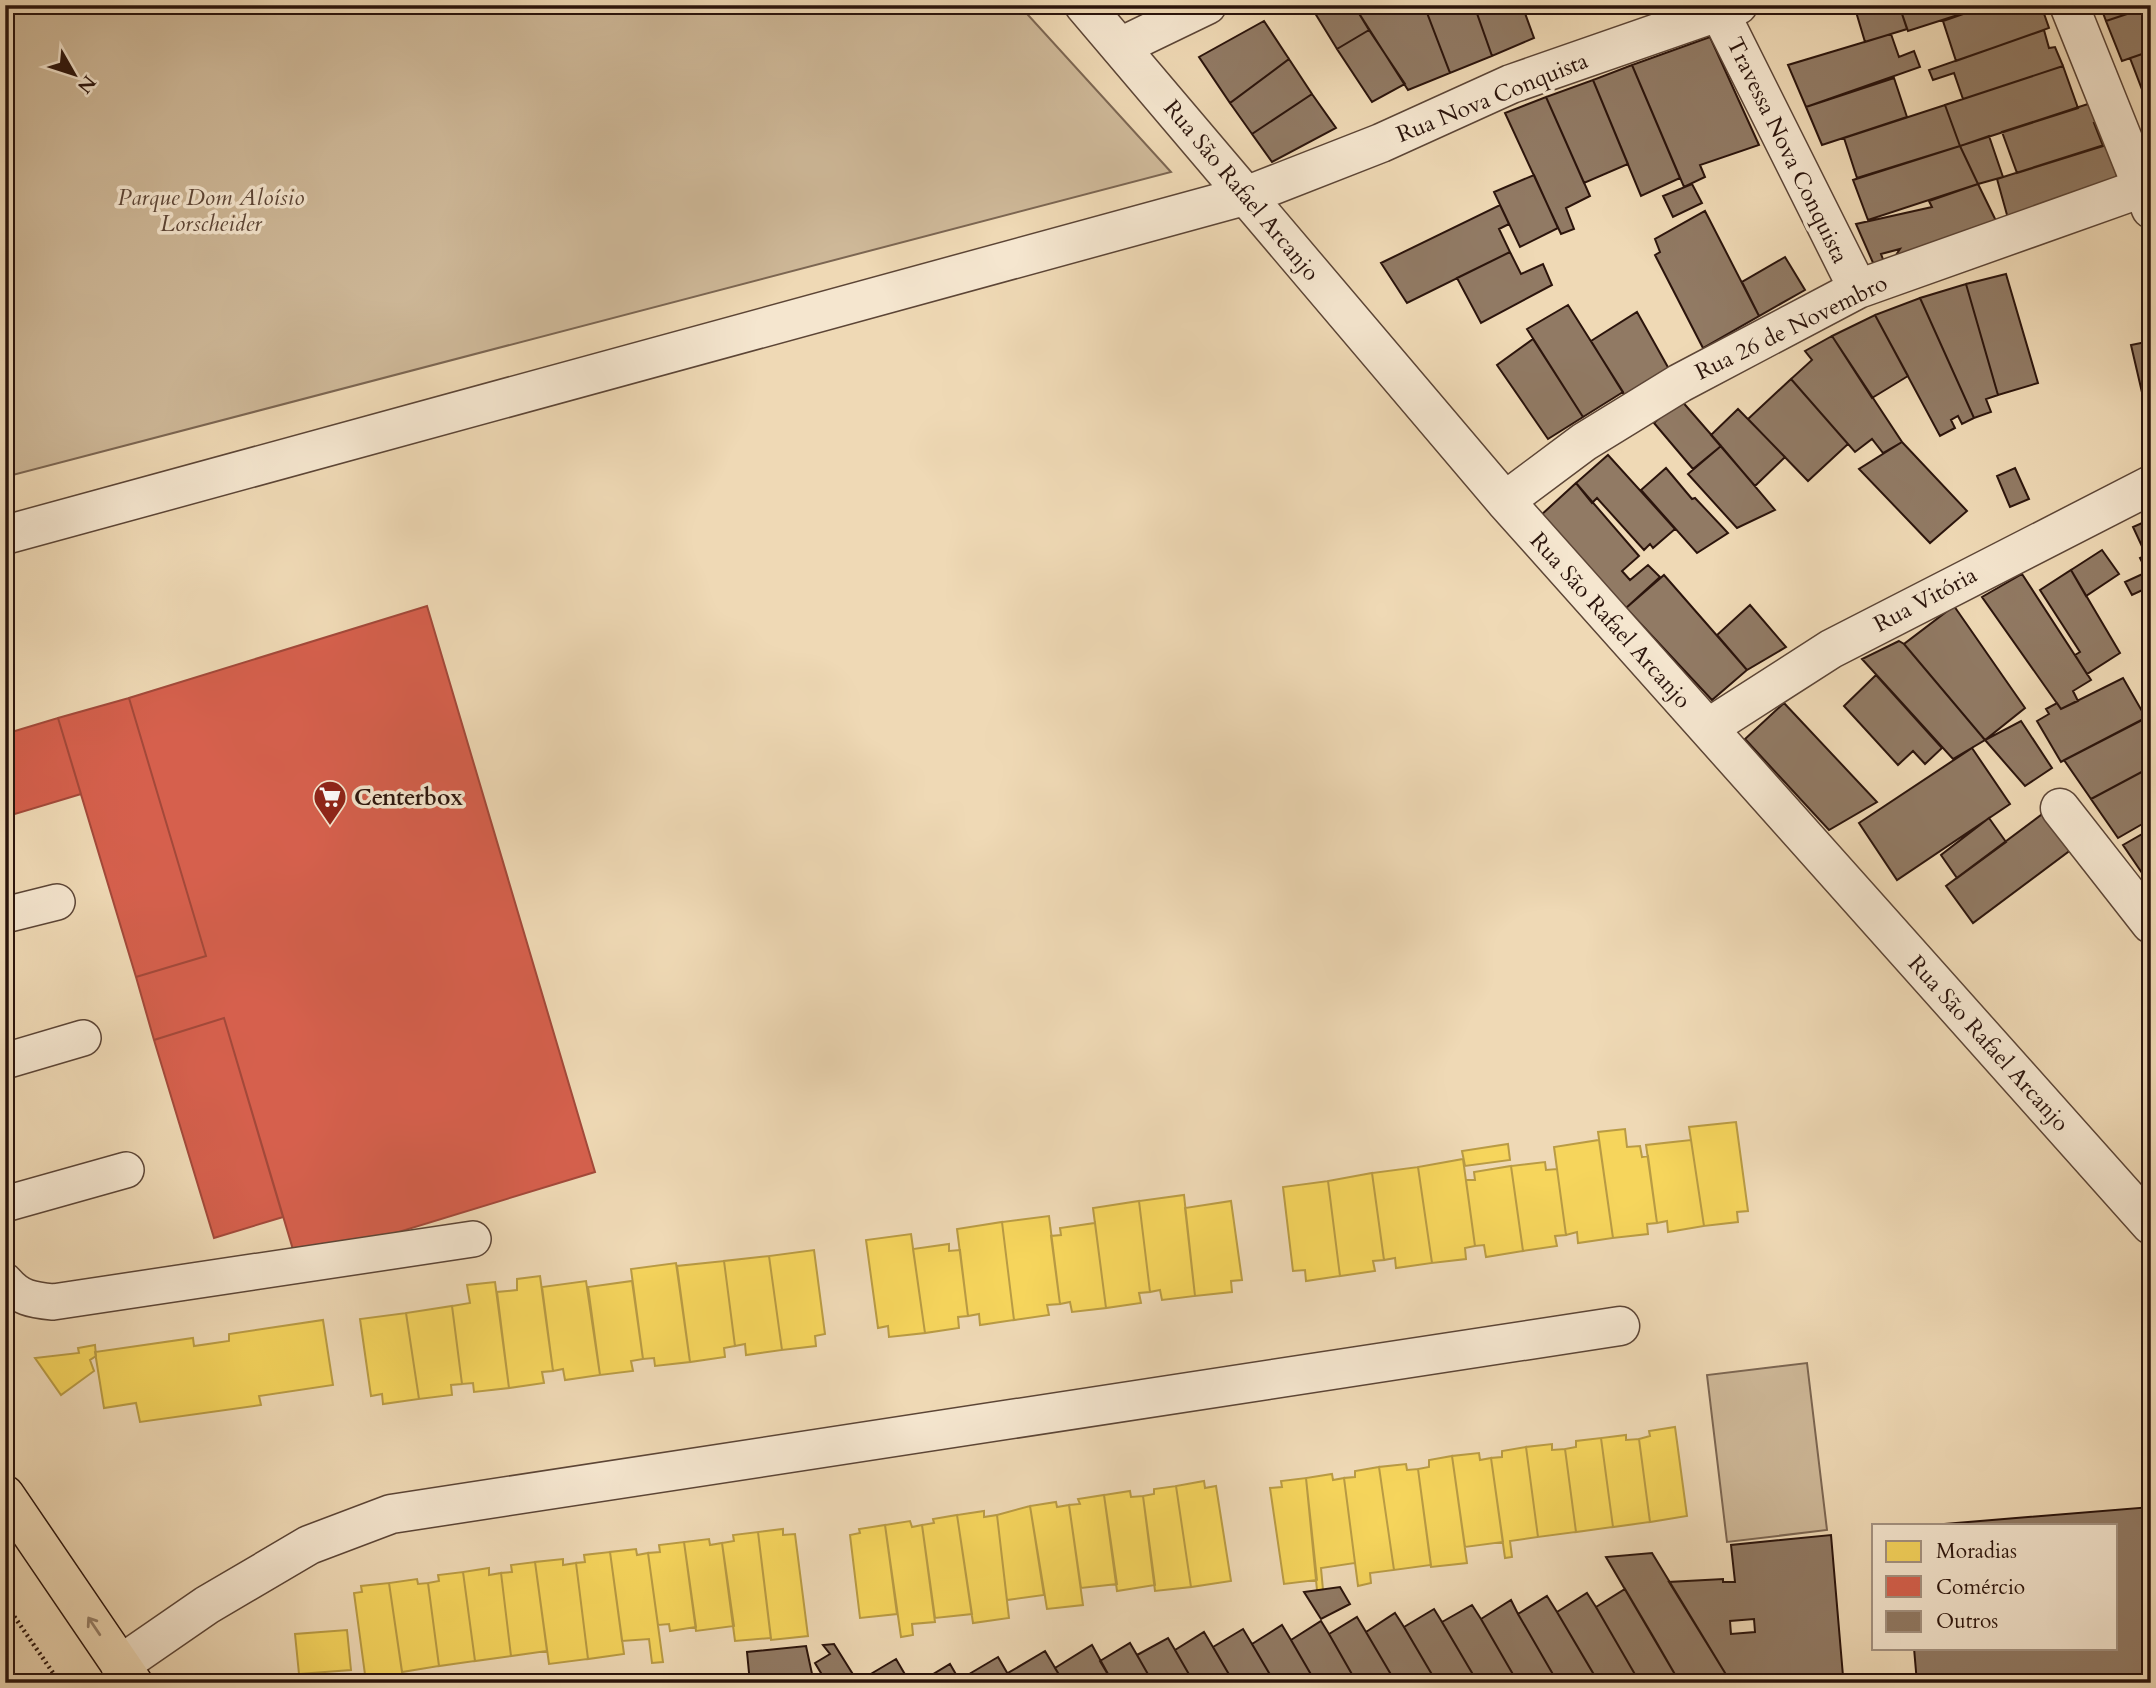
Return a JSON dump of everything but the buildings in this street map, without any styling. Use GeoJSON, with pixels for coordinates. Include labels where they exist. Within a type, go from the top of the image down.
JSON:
{"type":"FeatureCollection","features":[{"type":"Feature","properties":{"kind":"main road"},"geometry":{"type":"LineString","coordinates":[[5,1496],[126,1674]]}},
{"type":"Feature","properties":{"kind":"street","name":"Rua São Rafael Arcanjo"},"geometry":{"type":"LineString","coordinates":[[1084,5],[1505,501],[2151,1225]]}},
{"type":"Feature","properties":{"kind":"street"},"geometry":{"type":"LineString","coordinates":[[1120,47],[1207,5]]}},
{"type":"Feature","properties":{"kind":"street"},"geometry":{"type":"LineString","coordinates":[[2068,5],[2146,199]]}},
{"type":"Feature","properties":{"kind":"street","name":"Rua Nova Conquista"},"geometry":{"type":"LineString","coordinates":[[5,535],[1248,195],[1381,143],[1511,84],[1729,8]]}},
{"type":"Feature","properties":{"kind":"street","name":"Travessa Nova Conquista"},"geometry":{"type":"LineString","coordinates":[[1729,8],[1858,289]]}},
{"type":"Feature","properties":{"kind":"street","name":"Rua 26 de Novembro"},"geometry":{"type":"LineString","coordinates":[[1505,501],[1584,442],[1680,383],[1858,289],[2146,199]]}},
{"type":"Feature","properties":{"kind":"street","name":"Rua Vitória"},"geometry":{"type":"LineString","coordinates":[[1708,728],[1831,649],[2151,485]]}},
{"type":"Feature","properties":{"kind":"street"},"geometry":{"type":"LineString","coordinates":[[2060,808],[2151,925]]}},
{"type":"Feature","properties":{"kind":"street"},"geometry":{"type":"LineString","coordinates":[[126,1674],[207,1605],[309,1545],[390,1514],[1620,1326]]}},
{"type":"Feature","properties":{"kind":"lane"},"geometry":{"type":"LineString","coordinates":[[5,915],[57,902]]}},
{"type":"Feature","properties":{"kind":"lane"},"geometry":{"type":"LineString","coordinates":[[5,1061],[83,1038]]}},
{"type":"Feature","properties":{"kind":"lane"},"geometry":{"type":"LineString","coordinates":[[5,1205],[126,1170]]}},
{"type":"Feature","properties":{"kind":"lane"},"geometry":{"type":"LineString","coordinates":[[5,1281],[13,1291],[29,1300],[53,1301],[472,1238]]}},
{"type":"Feature","properties":{"kind":"path"},"geometry":{"type":"LineString","coordinates":[[5,1603],[60,1683]]}},
{"type":"Feature","properties":{"kind":"green space","name":"Parque Dom Aloísio Lorscheider"},"geometry":{"type":"Polygon","coordinates":[[[5,5],[1019,5],[1171,172],[5,477],[5,5]]]}},
{"type":"Feature","properties":{"kind":"green space"},"geometry":{"type":"Polygon","coordinates":[[[1807,1363],[1827,1530],[1727,1542],[1707,1375],[1807,1363]]]}},
{"type":"Feature","properties":{"kind":"place","name":"Centerbox"},"geometry":{"type":"Point","coordinates":[330,827]}}]}
